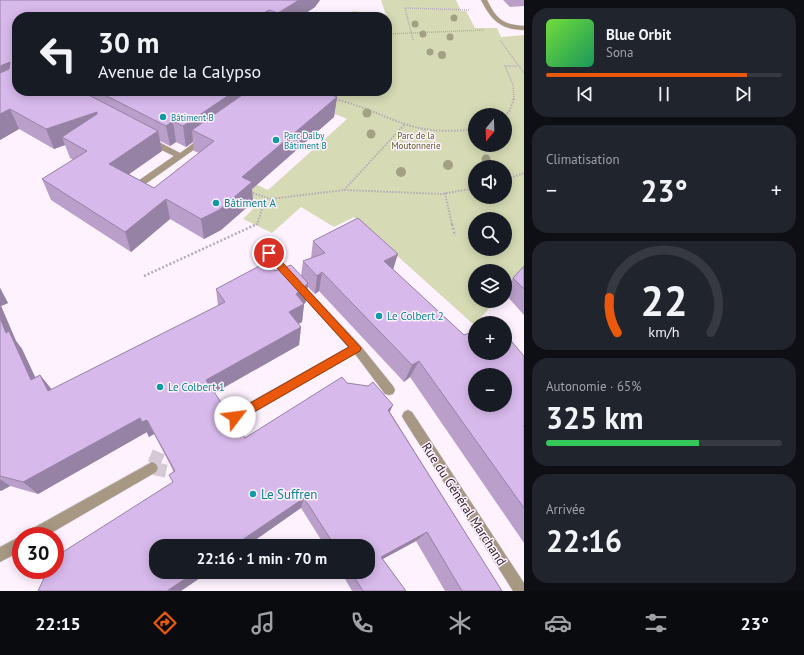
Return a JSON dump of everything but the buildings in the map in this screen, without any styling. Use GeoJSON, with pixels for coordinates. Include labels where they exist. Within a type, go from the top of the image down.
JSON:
{"type":"FeatureCollection","features":[{"type":"Feature","properties":{"kind":"street"},"geometry":{"type":"LineString","coordinates":[[484,0],[494,18],[504,25],[524,28]]}},
{"type":"Feature","properties":{"kind":"street"},"geometry":{"type":"LineString","coordinates":[[141,183],[211,134]]}},
{"type":"Feature","properties":{"kind":"street"},"geometry":{"type":"LineString","coordinates":[[144,138],[180,156]]}},
{"type":"Feature","properties":{"kind":"street"},"geometry":{"type":"LineString","coordinates":[[269,253],[356,348],[389,390]]}},
{"type":"Feature","properties":{"kind":"street"},"geometry":{"type":"LineString","coordinates":[[235,417],[356,348]]}},
{"type":"Feature","properties":{"kind":"street","name":"Rue du Général Marchand"},"geometry":{"type":"LineString","coordinates":[[408,416],[521,591]]}},
{"type":"Feature","properties":{"kind":"street"},"geometry":{"type":"LineString","coordinates":[[48,527],[152,468]]}},
{"type":"Feature","properties":{"kind":"street"},"geometry":{"type":"LineString","coordinates":[[0,555],[12,548]]}},
{"type":"Feature","properties":{"kind":"path"},"geometry":{"type":"LineString","coordinates":[[413,40],[405,8],[490,11]]}},
{"type":"Feature","properties":{"kind":"path"},"geometry":{"type":"LineString","coordinates":[[392,34],[488,30]]}},
{"type":"Feature","properties":{"kind":"path"},"geometry":{"type":"LineString","coordinates":[[497,35],[524,74]]}},
{"type":"Feature","properties":{"kind":"path"},"geometry":{"type":"LineString","coordinates":[[510,108],[514,96],[512,80],[505,66],[518,66]]}},
{"type":"Feature","properties":{"kind":"path"},"geometry":{"type":"LineString","coordinates":[[330,98],[365,106],[405,124],[444,130],[468,129]]}},
{"type":"Feature","properties":{"kind":"path"},"geometry":{"type":"LineString","coordinates":[[344,190],[405,124]]}},
{"type":"Feature","properties":{"kind":"path"},"geometry":{"type":"LineString","coordinates":[[512,177],[524,173]]}},
{"type":"Feature","properties":{"kind":"path"},"geometry":{"type":"LineString","coordinates":[[249,192],[265,198],[344,190],[445,193],[468,189]]}},
{"type":"Feature","properties":{"kind":"path"},"geometry":{"type":"LineString","coordinates":[[445,193],[455,236]]}},
{"type":"Feature","properties":{"kind":"path"},"geometry":{"type":"LineString","coordinates":[[144,276],[257,225],[265,198]]}},
{"type":"Feature","properties":{"kind":"green space","name":"Parc de la Moutonnerie"},"geometry":{"type":"Polygon","coordinates":[[[381,0],[456,0],[461,11],[466,11],[475,28],[497,28],[501,37],[524,35],[524,271],[512,284],[512,264],[468,264],[468,308],[490,308],[482,316],[468,316],[468,320],[354,217],[334,227],[301,207],[272,233],[243,219],[260,202],[188,166],[200,157],[268,190],[347,119],[291,96],[392,96],[392,12],[385,12],[381,0]]]}},
{"type":"Feature","properties":{"kind":"tunnel"},"geometry":{"type":"LineString","coordinates":[[220,413],[235,417],[235,436],[175,473],[152,468],[161,447],[220,413]]}},
{"type":"Feature","properties":{"kind":"place","name":"Bâtiment B"},"geometry":{"type":"Point","coordinates":[163,117]}},
{"type":"Feature","properties":{"kind":"place","name":"Parc Dalby Bâtiment B"},"geometry":{"type":"Point","coordinates":[276,140]}},
{"type":"Feature","properties":{"kind":"place","name":"Bâtiment A"},"geometry":{"type":"Point","coordinates":[216,203]}},
{"type":"Feature","properties":{"kind":"place","name":"Le Colbert 2"},"geometry":{"type":"Point","coordinates":[379,316]}},
{"type":"Feature","properties":{"kind":"place","name":"Le Colbert 1"},"geometry":{"type":"Point","coordinates":[160,387]}},
{"type":"Feature","properties":{"kind":"place","name":"Le Suffren"},"geometry":{"type":"Point","coordinates":[253,494]}},
{"type":"Feature","properties":{"kind":"route"},"geometry":{"type":"LineString","coordinates":[[235,417],[356,348],[269,253]]}}]}
